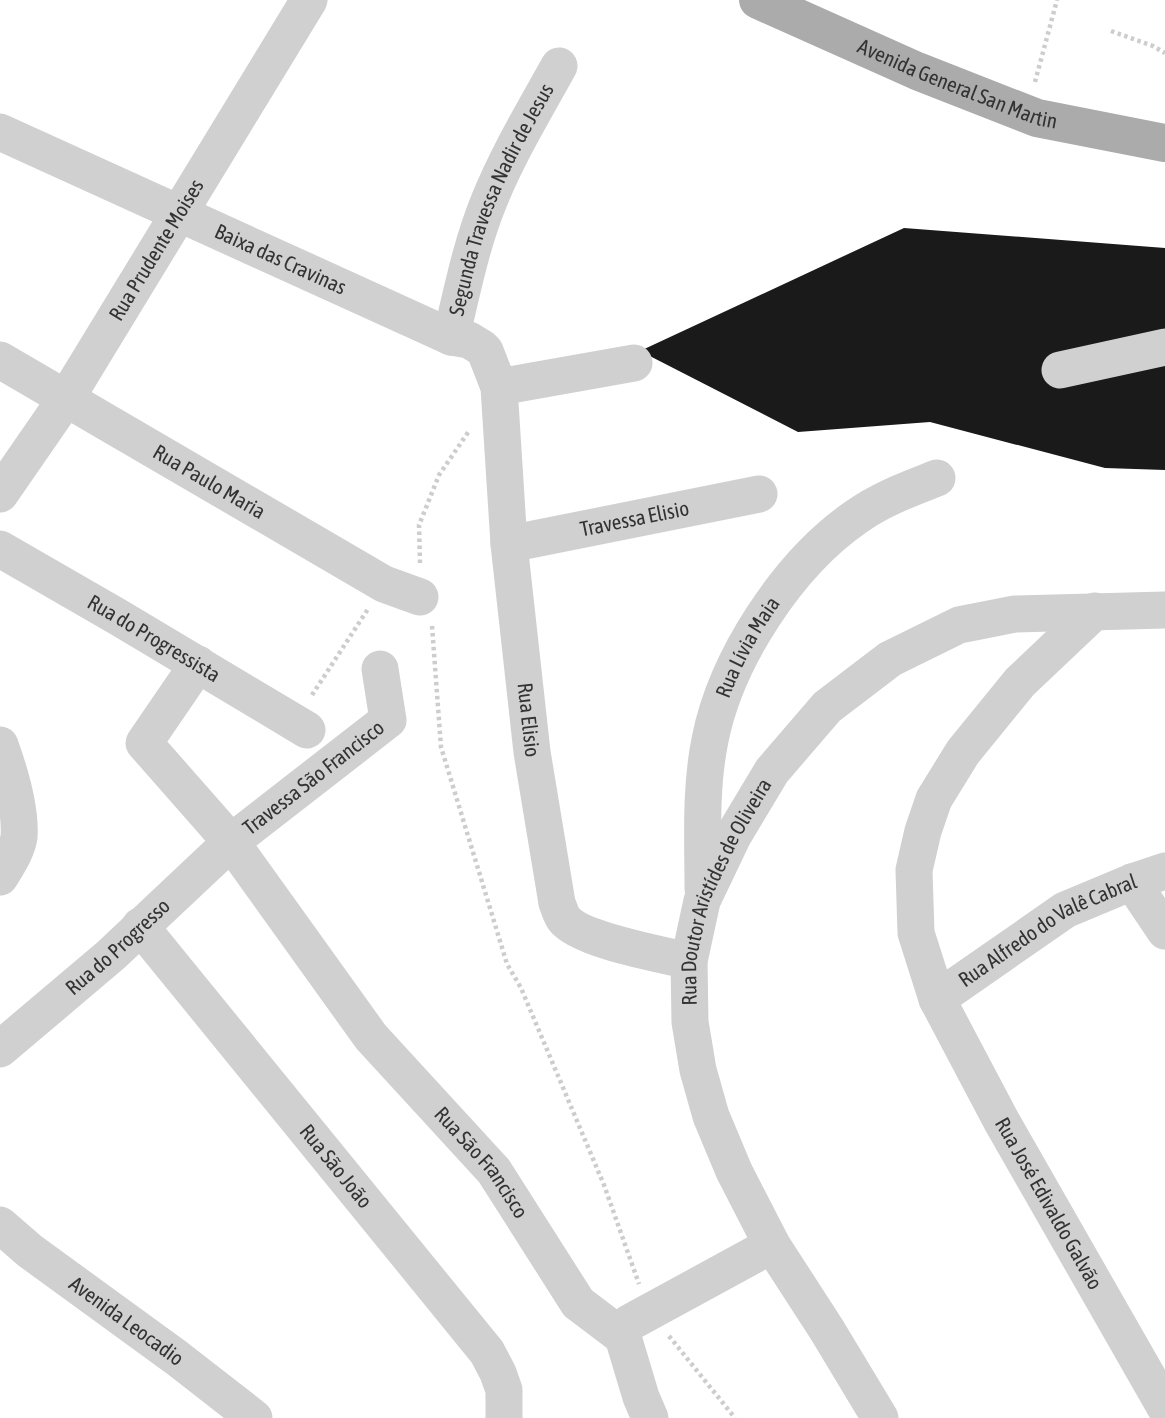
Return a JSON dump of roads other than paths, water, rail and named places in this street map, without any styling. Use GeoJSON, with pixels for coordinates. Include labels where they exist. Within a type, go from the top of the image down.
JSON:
{"type":"FeatureCollection","features":[{"type":"Feature","properties":{"kind":"main road","name":"Avenida General San Martin"},"geometry":{"type":"LineString","coordinates":[[758,0],[918,71],[1037,118],[1165,143]]}},
{"type":"Feature","properties":{"kind":"street","name":"Rua Prudente Moises"},"geometry":{"type":"LineString","coordinates":[[0,494],[66,397],[309,0]]}},
{"type":"Feature","properties":{"kind":"street","name":"Segunda Travessa Nadir de Jesus"},"geometry":{"type":"LineString","coordinates":[[451,337],[472,251],[488,204],[506,161],[559,66]]}},
{"type":"Feature","properties":{"kind":"street","name":"Baixa das Cravinas"},"geometry":{"type":"LineString","coordinates":[[0,132],[451,337],[475,342],[482,348],[493,371]]}},
{"type":"Feature","properties":{"kind":"street"},"geometry":{"type":"LineString","coordinates":[[1060,370],[1165,347]]}},
{"type":"Feature","properties":{"kind":"street","name":"Rua Paulo Maria"},"geometry":{"type":"LineString","coordinates":[[0,360],[384,584],[421,597]]}},
{"type":"Feature","properties":{"kind":"street"},"geometry":{"type":"LineString","coordinates":[[493,371],[634,363]]}},
{"type":"Feature","properties":{"kind":"street","name":"Rua Elisio"},"geometry":{"type":"LineString","coordinates":[[493,371],[532,752],[557,903],[564,919],[579,931],[596,938],[688,961]]}},
{"type":"Feature","properties":{"kind":"street","name":"Rua Lívia Maia"},"geometry":{"type":"LineString","coordinates":[[702,901],[703,801],[710,740],[724,691],[736,664],[791,577],[827,541],[855,517],[890,496],[937,478]]}},
{"type":"Feature","properties":{"kind":"street","name":"Travessa Elisio"},"geometry":{"type":"LineString","coordinates":[[509,544],[759,494]]}},
{"type":"Feature","properties":{"kind":"street","name":"Rua do Progressista"},"geometry":{"type":"LineString","coordinates":[[0,549],[300,726]]}},
{"type":"Feature","properties":{"kind":"street","name":"Rua Doutor Aristídes de Oliveira"},"geometry":{"type":"LineString","coordinates":[[880,1418],[772,1245],[734,1171],[711,1116],[698,1070],[690,1022],[688,961],[702,901],[733,836],[772,771],[827,706],[890,659],[959,625],[1015,614],[1165,610]]}},
{"type":"Feature","properties":{"kind":"street","name":"Rua José Edivaldo Galvão"},"geometry":{"type":"LineString","coordinates":[[1095,611],[1020,682],[964,752],[934,799],[914,870],[916,933],[937,999],[1002,1122],[1165,1407]]}},
{"type":"Feature","properties":{"kind":"street","name":"Rua São Francisco"},"geometry":{"type":"LineString","coordinates":[[198,664],[144,743],[231,842],[370,1037],[494,1171],[578,1303],[623,1337]]}},
{"type":"Feature","properties":{"kind":"street","name":"Travessa São Francisco"},"geometry":{"type":"LineString","coordinates":[[231,842],[388,720],[380,669]]}},
{"type":"Feature","properties":{"kind":"street"},"geometry":{"type":"LineString","coordinates":[[0,745],[16,802],[19,837],[0,877]]}},
{"type":"Feature","properties":{"kind":"street","name":"Rua do Progresso"},"geometry":{"type":"LineString","coordinates":[[0,1049],[111,955],[231,842]]}},
{"type":"Feature","properties":{"kind":"street"},"geometry":{"type":"LineString","coordinates":[[1149,876],[1165,931]]}},
{"type":"Feature","properties":{"kind":"street","name":"Rua Alfredo do Valê Cabral"},"geometry":{"type":"LineString","coordinates":[[937,999],[1065,910],[1149,876]]}},
{"type":"Feature","properties":{"kind":"street","name":"Rua São João"},"geometry":{"type":"LineString","coordinates":[[140,926],[486,1352],[504,1390],[504,1418]]}},
{"type":"Feature","properties":{"kind":"street","name":"Avenida Leocadio"},"geometry":{"type":"LineString","coordinates":[[0,1224],[30,1251],[254,1418]]}},
{"type":"Feature","properties":{"kind":"street"},"geometry":{"type":"LineString","coordinates":[[650,1418],[623,1337],[624,1329],[629,1323],[772,1245]]}}]}
